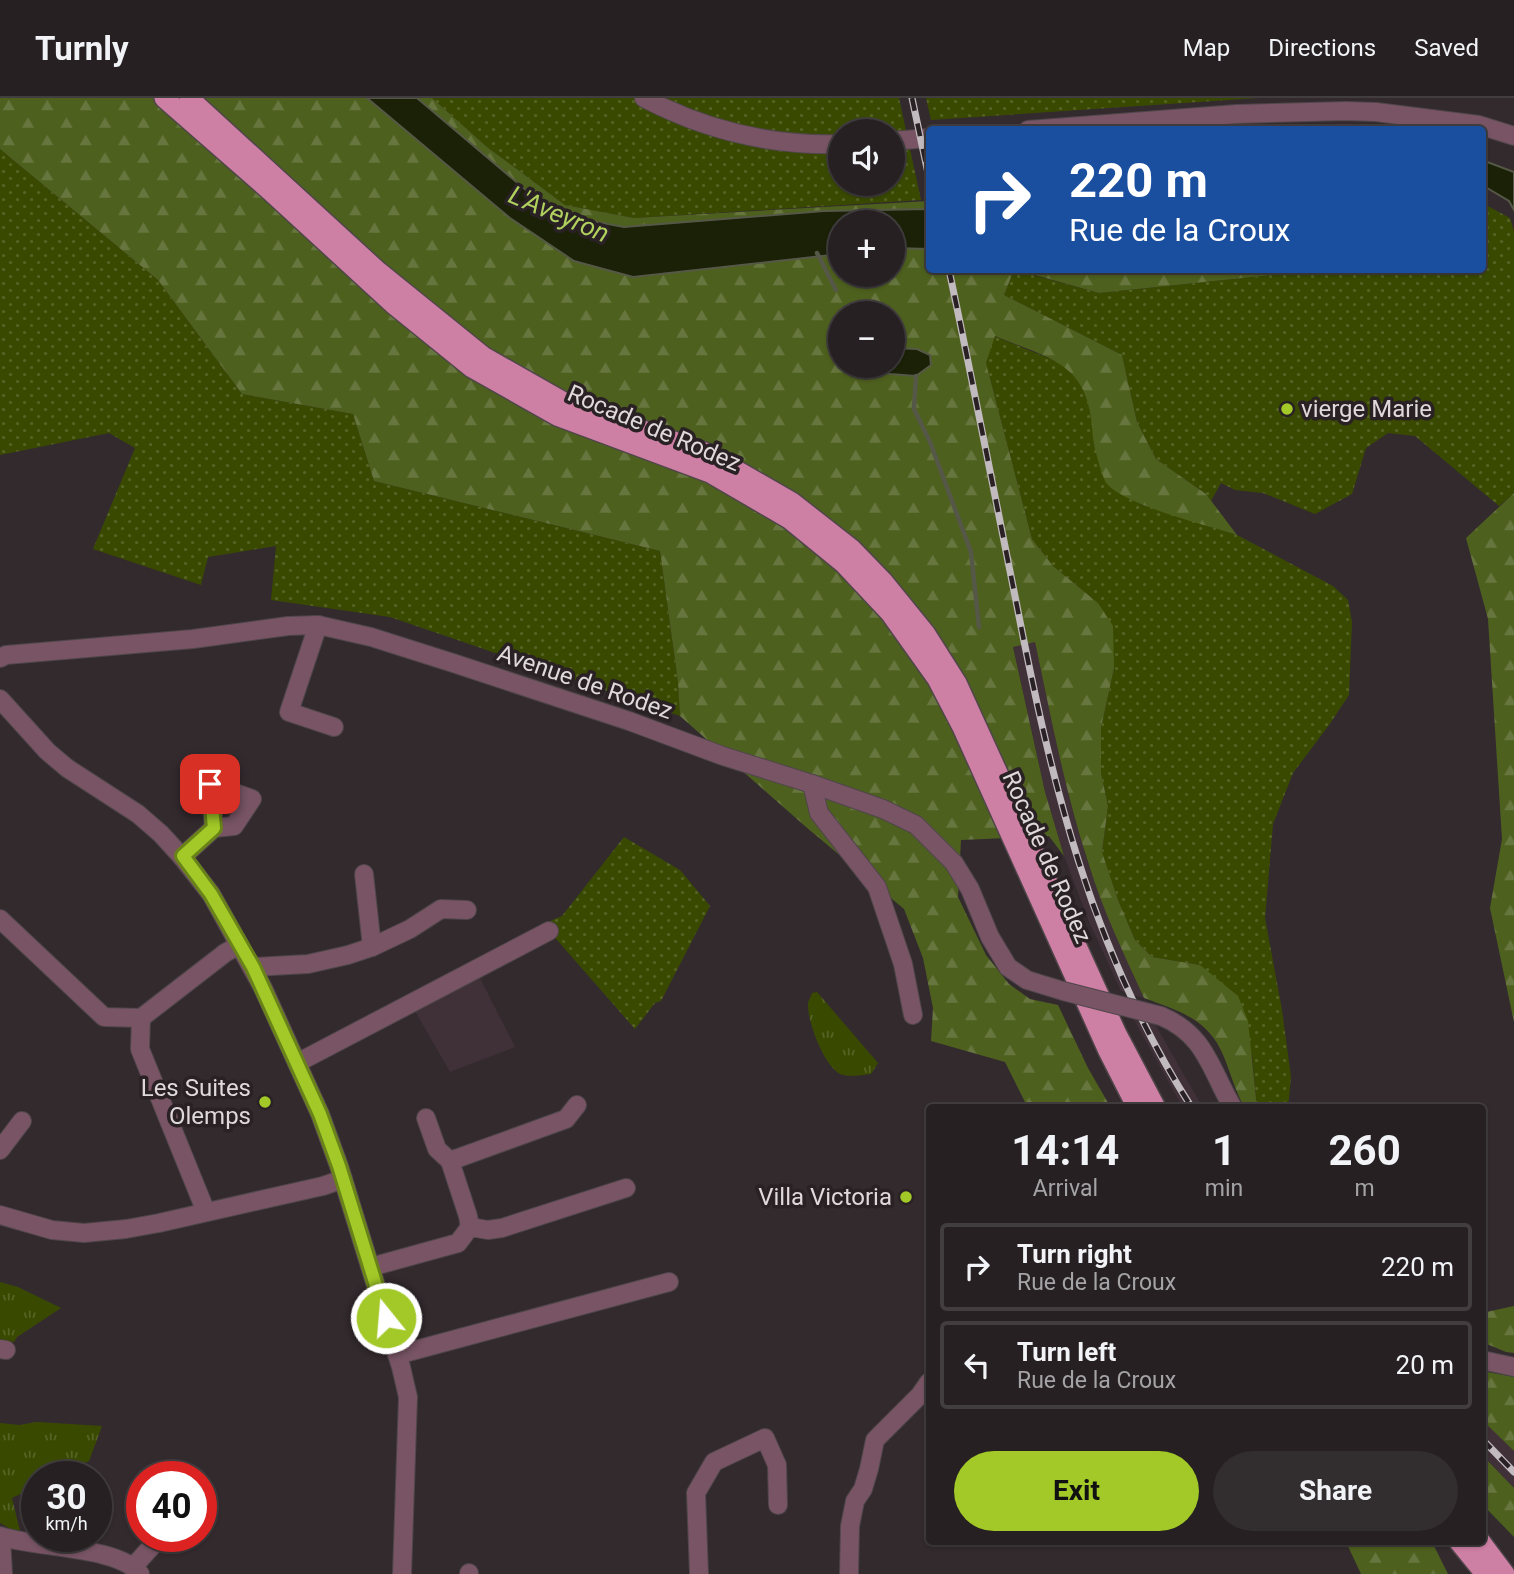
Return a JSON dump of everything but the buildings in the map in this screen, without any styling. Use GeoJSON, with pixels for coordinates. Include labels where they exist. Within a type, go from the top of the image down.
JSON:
{"type":"FeatureCollection","features":[{"type":"Feature","properties":{"kind":"highway","name":"Rocade de Rodez"},"geometry":{"type":"LineString","coordinates":[[164,98],[393,304],[472,368],[557,415],[710,473],[789,519],[844,564],[890,613],[937,679],[962,727],[1108,1051],[1135,1104]]}},
{"type":"Feature","properties":{"kind":"highway","name":"Rocade de Rodez"},"geometry":{"type":"LineString","coordinates":[[189,98],[378,271],[483,356],[564,402],[707,453],[792,502],[852,549],[883,581],[926,634],[957,683],[1117,1034],[1154,1104]]}},
{"type":"Feature","properties":{"kind":"highway"},"geometry":{"type":"LineString","coordinates":[[1461,1545],[1485,1574]]}},
{"type":"Feature","properties":{"kind":"highway"},"geometry":{"type":"LineString","coordinates":[[1483,1545],[1505,1574]]}},
{"type":"Feature","properties":{"kind":"street"},"geometry":{"type":"LineString","coordinates":[[644,98],[688,119],[741,135],[768,140],[828,143]]}},
{"type":"Feature","properties":{"kind":"street"},"geometry":{"type":"LineString","coordinates":[[1080,126],[1237,114],[1346,111],[1376,112],[1482,126]]}},
{"type":"Feature","properties":{"kind":"street"},"geometry":{"type":"LineString","coordinates":[[1486,127],[1514,136]]}},
{"type":"Feature","properties":{"kind":"street"},"geometry":{"type":"LineString","coordinates":[[905,140],[926,138]]}},
{"type":"Feature","properties":{"kind":"street"},"geometry":{"type":"LineString","coordinates":[[318,625],[289,712],[334,727]]}},
{"type":"Feature","properties":{"kind":"street","name":"Avenue de Rodez"},"geometry":{"type":"LineString","coordinates":[[0,658],[6,655],[318,625],[371,637],[453,663],[883,808],[916,825],[958,870],[970,889],[990,937],[1008,967],[1027,980],[1161,1016],[1182,1026],[1196,1040],[1231,1104]]}},
{"type":"Feature","properties":{"kind":"street"},"geometry":{"type":"LineString","coordinates":[[0,699],[47,751],[67,768],[138,814],[183,856],[211,894],[253,967],[320,1114],[343,1179],[408,1397],[402,1574]]}},
{"type":"Feature","properties":{"kind":"street"},"geometry":{"type":"LineString","coordinates":[[812,783],[819,813],[877,887],[903,964],[913,1015]]}},
{"type":"Feature","properties":{"kind":"street"},"geometry":{"type":"LineString","coordinates":[[183,856],[214,828]]}},
{"type":"Feature","properties":{"kind":"street"},"geometry":{"type":"LineString","coordinates":[[364,874],[372,947]]}},
{"type":"Feature","properties":{"kind":"street"},"geometry":{"type":"LineString","coordinates":[[253,967],[307,964],[348,955],[410,929],[440,909],[467,910]]}},
{"type":"Feature","properties":{"kind":"street"},"geometry":{"type":"LineString","coordinates":[[0,919],[104,1017],[142,1018],[239,945]]}},
{"type":"Feature","properties":{"kind":"street"},"geometry":{"type":"LineString","coordinates":[[297,1063],[550,932]]}},
{"type":"Feature","properties":{"kind":"street"},"geometry":{"type":"LineString","coordinates":[[142,1018],[140,1049],[205,1212]]}},
{"type":"Feature","properties":{"kind":"street"},"geometry":{"type":"LineString","coordinates":[[450,1161],[566,1119],[577,1105]]}},
{"type":"Feature","properties":{"kind":"street"},"geometry":{"type":"LineString","coordinates":[[370,1267],[458,1243],[470,1227],[450,1161],[437,1149],[426,1118]]}},
{"type":"Feature","properties":{"kind":"street"},"geometry":{"type":"LineString","coordinates":[[0,1150],[22,1121]]}},
{"type":"Feature","properties":{"kind":"street"},"geometry":{"type":"LineString","coordinates":[[0,1215],[52,1230],[83,1233],[126,1229],[323,1186],[343,1179]]}},
{"type":"Feature","properties":{"kind":"street"},"geometry":{"type":"LineString","coordinates":[[470,1227],[488,1230],[502,1228],[626,1188]]}},
{"type":"Feature","properties":{"kind":"street"},"geometry":{"type":"LineString","coordinates":[[397,1354],[669,1282]]}},
{"type":"Feature","properties":{"kind":"street"},"geometry":{"type":"LineString","coordinates":[[1486,1361],[1514,1367]]}},
{"type":"Feature","properties":{"kind":"street"},"geometry":{"type":"LineString","coordinates":[[849,1574],[850,1526],[855,1501],[863,1489],[869,1469],[875,1440],[926,1393]]}},
{"type":"Feature","properties":{"kind":"street"},"geometry":{"type":"LineString","coordinates":[[699,1574],[696,1493],[714,1462],[765,1438],[777,1465],[778,1505]]}},
{"type":"Feature","properties":{"kind":"street"},"geometry":{"type":"LineString","coordinates":[[3,1574],[0,1537],[98,1554],[137,1570],[150,1552]]}},
{"type":"Feature","properties":{"kind":"shaded area"},"geometry":{"type":"Polygon","coordinates":[[[1035,642],[1070,801],[1089,866],[1144,998],[1121,991],[1089,922],[1064,856],[1045,792],[1013,646],[1035,642]]]}},
{"type":"Feature","properties":{"kind":"shaded area"},"geometry":{"type":"Polygon","coordinates":[[[476,970],[515,1047],[450,1072],[411,1004],[476,970]]]}},
{"type":"Feature","properties":{"kind":"shaded area"},"geometry":{"type":"Polygon","coordinates":[[[1134,1020],[1155,1024],[1201,1104],[1181,1104],[1134,1020]]]}},
{"type":"Feature","properties":{"kind":"shaded area"},"geometry":{"type":"Polygon","coordinates":[[[1486,1424],[1514,1451],[1514,1488],[1486,1459],[1486,1424]]]}},
{"type":"Feature","properties":{"kind":"green space"},"geometry":{"type":"Polygon","coordinates":[[[0,98],[432,98],[487,147],[565,205],[634,218],[926,201],[926,273],[1013,273],[1004,295],[1122,355],[1137,422],[1156,459],[1206,494],[1237,535],[1149,507],[1117,492],[1107,484],[1095,448],[1085,394],[1076,379],[1052,359],[995,336],[986,363],[1032,539],[1053,566],[1098,603],[1113,626],[1114,668],[1101,728],[1101,773],[1108,806],[1102,852],[1118,900],[1135,940],[1152,957],[1200,965],[1238,996],[1248,1021],[1257,1104],[1243,1104],[1218,1044],[1201,1025],[1169,1007],[1144,998],[1107,916],[1080,838],[1035,642],[1013,647],[1045,792],[1064,856],[1049,836],[961,840],[958,897],[986,955],[1009,984],[1030,999],[1058,1005],[1109,1104],[1026,1104],[1005,1062],[931,1041],[933,1008],[923,958],[904,909],[680,716],[678,682],[660,551],[374,481],[353,414],[242,394],[158,280],[0,149],[0,98]]]}},
{"type":"Feature","properties":{"kind":"green space"},"geometry":{"type":"Polygon","coordinates":[[[432,98],[899,98],[904,119],[828,119],[828,196],[905,196],[905,126],[921,200],[634,218],[565,205],[487,147],[432,98]]]}},
{"type":"Feature","properties":{"kind":"green space"},"geometry":{"type":"Polygon","coordinates":[[[926,98],[1258,98],[931,120],[926,98]]]}},
{"type":"Feature","properties":{"kind":"green space"},"geometry":{"type":"Polygon","coordinates":[[[0,149],[158,280],[242,394],[353,414],[374,481],[660,551],[678,682],[680,716],[390,617],[271,600],[276,546],[208,557],[201,585],[93,549],[135,448],[109,433],[0,455],[0,149]]]}},
{"type":"Feature","properties":{"kind":"green space"},"geometry":{"type":"Polygon","coordinates":[[[1486,205],[1510,218],[1514,231],[1514,493],[1499,506],[1415,436],[1388,433],[1366,448],[1352,494],[1315,514],[1263,493],[1235,490],[1221,483],[1211,501],[1206,494],[1156,459],[1137,422],[1122,355],[1004,295],[1013,273],[1025,273],[1099,293],[1290,273],[1486,273],[1486,205]]]}},
{"type":"Feature","properties":{"kind":"green space"},"geometry":{"type":"Polygon","coordinates":[[[1028,273],[1290,273],[1099,293],[1028,273]]]}},
{"type":"Feature","properties":{"kind":"green space"},"geometry":{"type":"Polygon","coordinates":[[[994,336],[1063,364],[1081,384],[1092,412],[1094,445],[1140,504],[1237,535],[1333,586],[1348,600],[1352,622],[1349,695],[1293,773],[1273,824],[1265,918],[1291,1077],[1288,1104],[1257,1104],[1252,1055],[1200,965],[1152,957],[1135,940],[1118,900],[1102,853],[1108,806],[1101,773],[1101,728],[1114,668],[1098,603],[1053,566],[1032,539],[986,363],[994,336]]]}},
{"type":"Feature","properties":{"kind":"green space"},"geometry":{"type":"Polygon","coordinates":[[[1514,493],[1514,1022],[1490,908],[1502,839],[1488,619],[1466,538],[1514,493]]]}},
{"type":"Feature","properties":{"kind":"green space"},"geometry":{"type":"Polygon","coordinates":[[[624,837],[680,870],[710,906],[661,1001],[655,1003],[635,1029],[543,924],[562,916],[624,837]]]}},
{"type":"Feature","properties":{"kind":"green space"},"geometry":{"type":"Polygon","coordinates":[[[817,992],[878,1063],[871,1074],[843,1075],[836,1071],[824,1055],[808,1011],[812,993],[817,992]]]}},
{"type":"Feature","properties":{"kind":"green space"},"geometry":{"type":"Polygon","coordinates":[[[0,1282],[18,1287],[61,1308],[17,1337],[14,1342],[0,1339],[0,1282]]]}},
{"type":"Feature","properties":{"kind":"green space"},"geometry":{"type":"Polygon","coordinates":[[[1514,1306],[1514,1353],[1486,1344],[1486,1312],[1514,1306]]]}},
{"type":"Feature","properties":{"kind":"green space"},"geometry":{"type":"Polygon","coordinates":[[[1486,1372],[1514,1377],[1514,1451],[1486,1424],[1486,1372]]]}},
{"type":"Feature","properties":{"kind":"green space"},"geometry":{"type":"Polygon","coordinates":[[[37,1422],[102,1426],[89,1461],[21,1461],[21,1494],[12,1498],[20,1531],[0,1523],[0,1423],[19,1425],[37,1422]]]}},
{"type":"Feature","properties":{"kind":"green space"},"geometry":{"type":"Polygon","coordinates":[[[1486,1459],[1514,1488],[1514,1537],[1486,1508],[1486,1459]]]}},
{"type":"Feature","properties":{"kind":"green space"},"geometry":{"type":"Polygon","coordinates":[[[1347,1545],[1434,1545],[1448,1574],[1361,1574],[1347,1545]]]}},
{"type":"Feature","properties":{"kind":"water","name":"L'Aveyron"},"geometry":{"type":"Polygon","coordinates":[[[367,98],[417,98],[540,202],[586,220],[624,227],[828,211],[828,255],[633,277],[574,261],[510,218],[367,98]]]}},
{"type":"Feature","properties":{"kind":"water"},"geometry":{"type":"Polygon","coordinates":[[[1486,162],[1514,172],[1514,210],[1509,201],[1486,187],[1486,162]]]}},
{"type":"Feature","properties":{"kind":"water"},"geometry":{"type":"Polygon","coordinates":[[[926,209],[926,249],[905,248],[905,210],[876,210],[926,209]]]}},
{"type":"Feature","properties":{"kind":"water"},"geometry":{"type":"Polygon","coordinates":[[[905,348],[917,349],[930,355],[931,365],[916,376],[905,375],[905,348]]]}},
{"type":"Feature","properties":{"kind":"waterway"},"geometry":{"type":"LineString","coordinates":[[817,253],[836,290]]}},
{"type":"Feature","properties":{"kind":"waterway"},"geometry":{"type":"LineString","coordinates":[[916,376],[914,409],[930,442],[971,552],[979,627]]}},
{"type":"Feature","properties":{"kind":"railway"},"geometry":{"type":"LineString","coordinates":[[912,98],[926,164]]}},
{"type":"Feature","properties":{"kind":"railway"},"geometry":{"type":"LineString","coordinates":[[950,273],[1043,731],[1078,861],[1126,986],[1156,1047],[1190,1104]]}},
{"type":"Feature","properties":{"kind":"railway"},"geometry":{"type":"LineString","coordinates":[[1486,1443],[1514,1472]]}},
{"type":"Feature","properties":{"kind":"place","name":"vierge Marie"},"geometry":{"type":"Point","coordinates":[1287,409]}},
{"type":"Feature","properties":{"kind":"place","name":"Les Suites Olemps"},"geometry":{"type":"Point","coordinates":[265,1102]}},
{"type":"Feature","properties":{"kind":"place","name":"Villa Victoria"},"geometry":{"type":"Point","coordinates":[906,1197]}},
{"type":"Feature","properties":{"kind":"route"},"geometry":{"type":"LineString","coordinates":[[210,784],[214,828],[183,856],[211,894],[253,967],[320,1114],[386,1318]]}}]}
